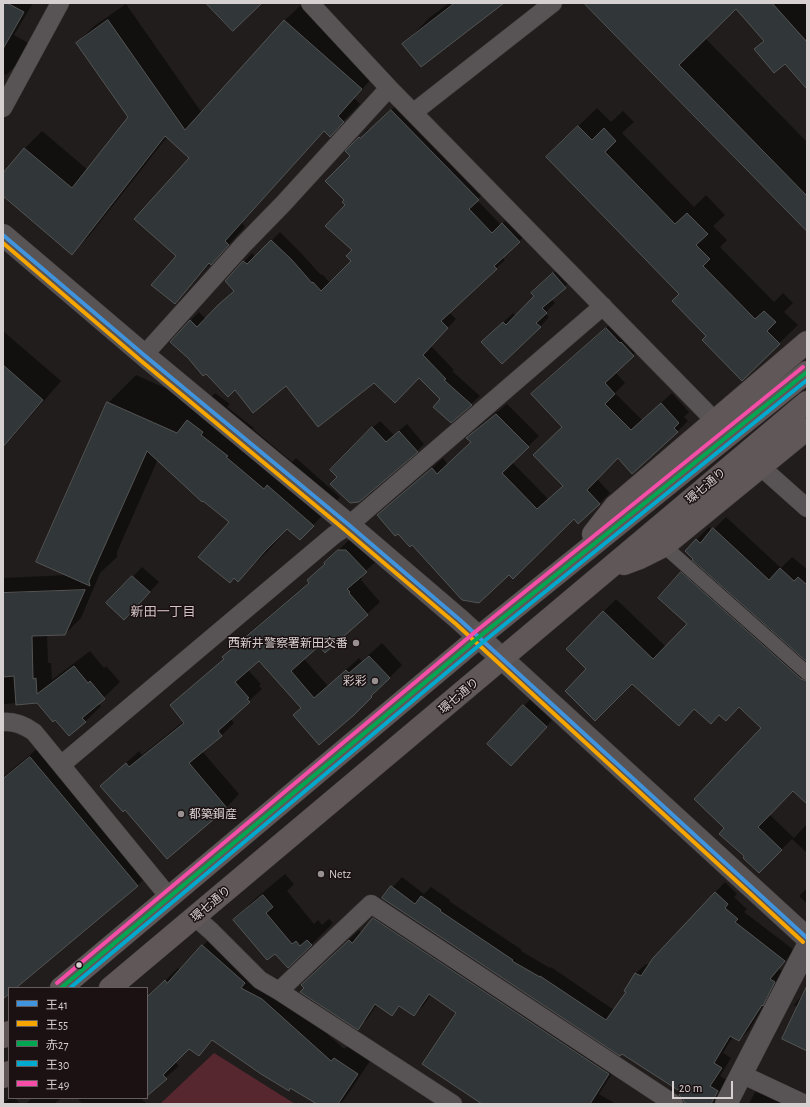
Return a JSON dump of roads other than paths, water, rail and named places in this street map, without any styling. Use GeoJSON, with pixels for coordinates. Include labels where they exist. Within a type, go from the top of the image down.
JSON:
{"type":"FeatureCollection","features":[{"type":"Feature","properties":{"kind":"main road"},"geometry":{"type":"LineString","coordinates":[[577,558],[593,533],[615,506],[807,342]]}},
{"type":"Feature","properties":{"kind":"main road","name":"環七通り"},"geometry":{"type":"LineString","coordinates":[[62,987],[479,637],[807,372]]}},
{"type":"Feature","properties":{"kind":"main road","name":"環七通り"},"geometry":{"type":"LineString","coordinates":[[111,987],[806,403]]}},
{"type":"Feature","properties":{"kind":"main road"},"geometry":{"type":"LineString","coordinates":[[604,572],[640,558],[664,546],[807,429]]}},
{"type":"Feature","properties":{"kind":"street"},"geometry":{"type":"LineString","coordinates":[[3,108],[60,3]]}},
{"type":"Feature","properties":{"kind":"street"},"geometry":{"type":"LineString","coordinates":[[310,3],[389,88],[715,422]]}},
{"type":"Feature","properties":{"kind":"street"},"geometry":{"type":"LineString","coordinates":[[414,112],[553,3]]}},
{"type":"Feature","properties":{"kind":"street"},"geometry":{"type":"LineString","coordinates":[[144,355],[243,245],[283,204],[389,88]]}},
{"type":"Feature","properties":{"kind":"street"},"geometry":{"type":"LineString","coordinates":[[3,235],[144,355],[349,525],[479,637],[807,938]]}},
{"type":"Feature","properties":{"kind":"street"},"geometry":{"type":"LineString","coordinates":[[61,765],[334,535],[349,525],[603,306]]}},
{"type":"Feature","properties":{"kind":"street"},"geometry":{"type":"LineString","coordinates":[[761,467],[807,508]]}},
{"type":"Feature","properties":{"kind":"street"},"geometry":{"type":"LineString","coordinates":[[664,546],[807,673]]}},
{"type":"Feature","properties":{"kind":"street"},"geometry":{"type":"LineString","coordinates":[[3,722],[11,721],[24,725],[34,732],[169,897]]}},
{"type":"Feature","properties":{"kind":"street"},"geometry":{"type":"LineString","coordinates":[[279,991],[371,904],[674,1104]]}},
{"type":"Feature","properties":{"kind":"street"},"geometry":{"type":"LineString","coordinates":[[195,917],[260,980],[452,1104]]}},
{"type":"Feature","properties":{"kind":"street"},"geometry":{"type":"LineString","coordinates":[[726,1104],[807,947]]}},
{"type":"Feature","properties":{"kind":"street"},"geometry":{"type":"LineString","coordinates":[[741,1074],[804,1104]]}},
{"type":"Feature","properties":{"kind":"place","name":"西新井警察署新田交番"},"geometry":{"type":"Point","coordinates":[356,643]}},
{"type":"Feature","properties":{"kind":"place","name":"彩彩"},"geometry":{"type":"Point","coordinates":[375,681]}},
{"type":"Feature","properties":{"kind":"place","name":"都築鋼産"},"geometry":{"type":"Point","coordinates":[181,814]}},
{"type":"Feature","properties":{"kind":"place","name":"Netz"},"geometry":{"type":"Point","coordinates":[321,874]}},
{"type":"Feature","properties":{"kind":"district","name":"新田一丁目"},"geometry":{"type":"Point","coordinates":[163,612]}}]}
